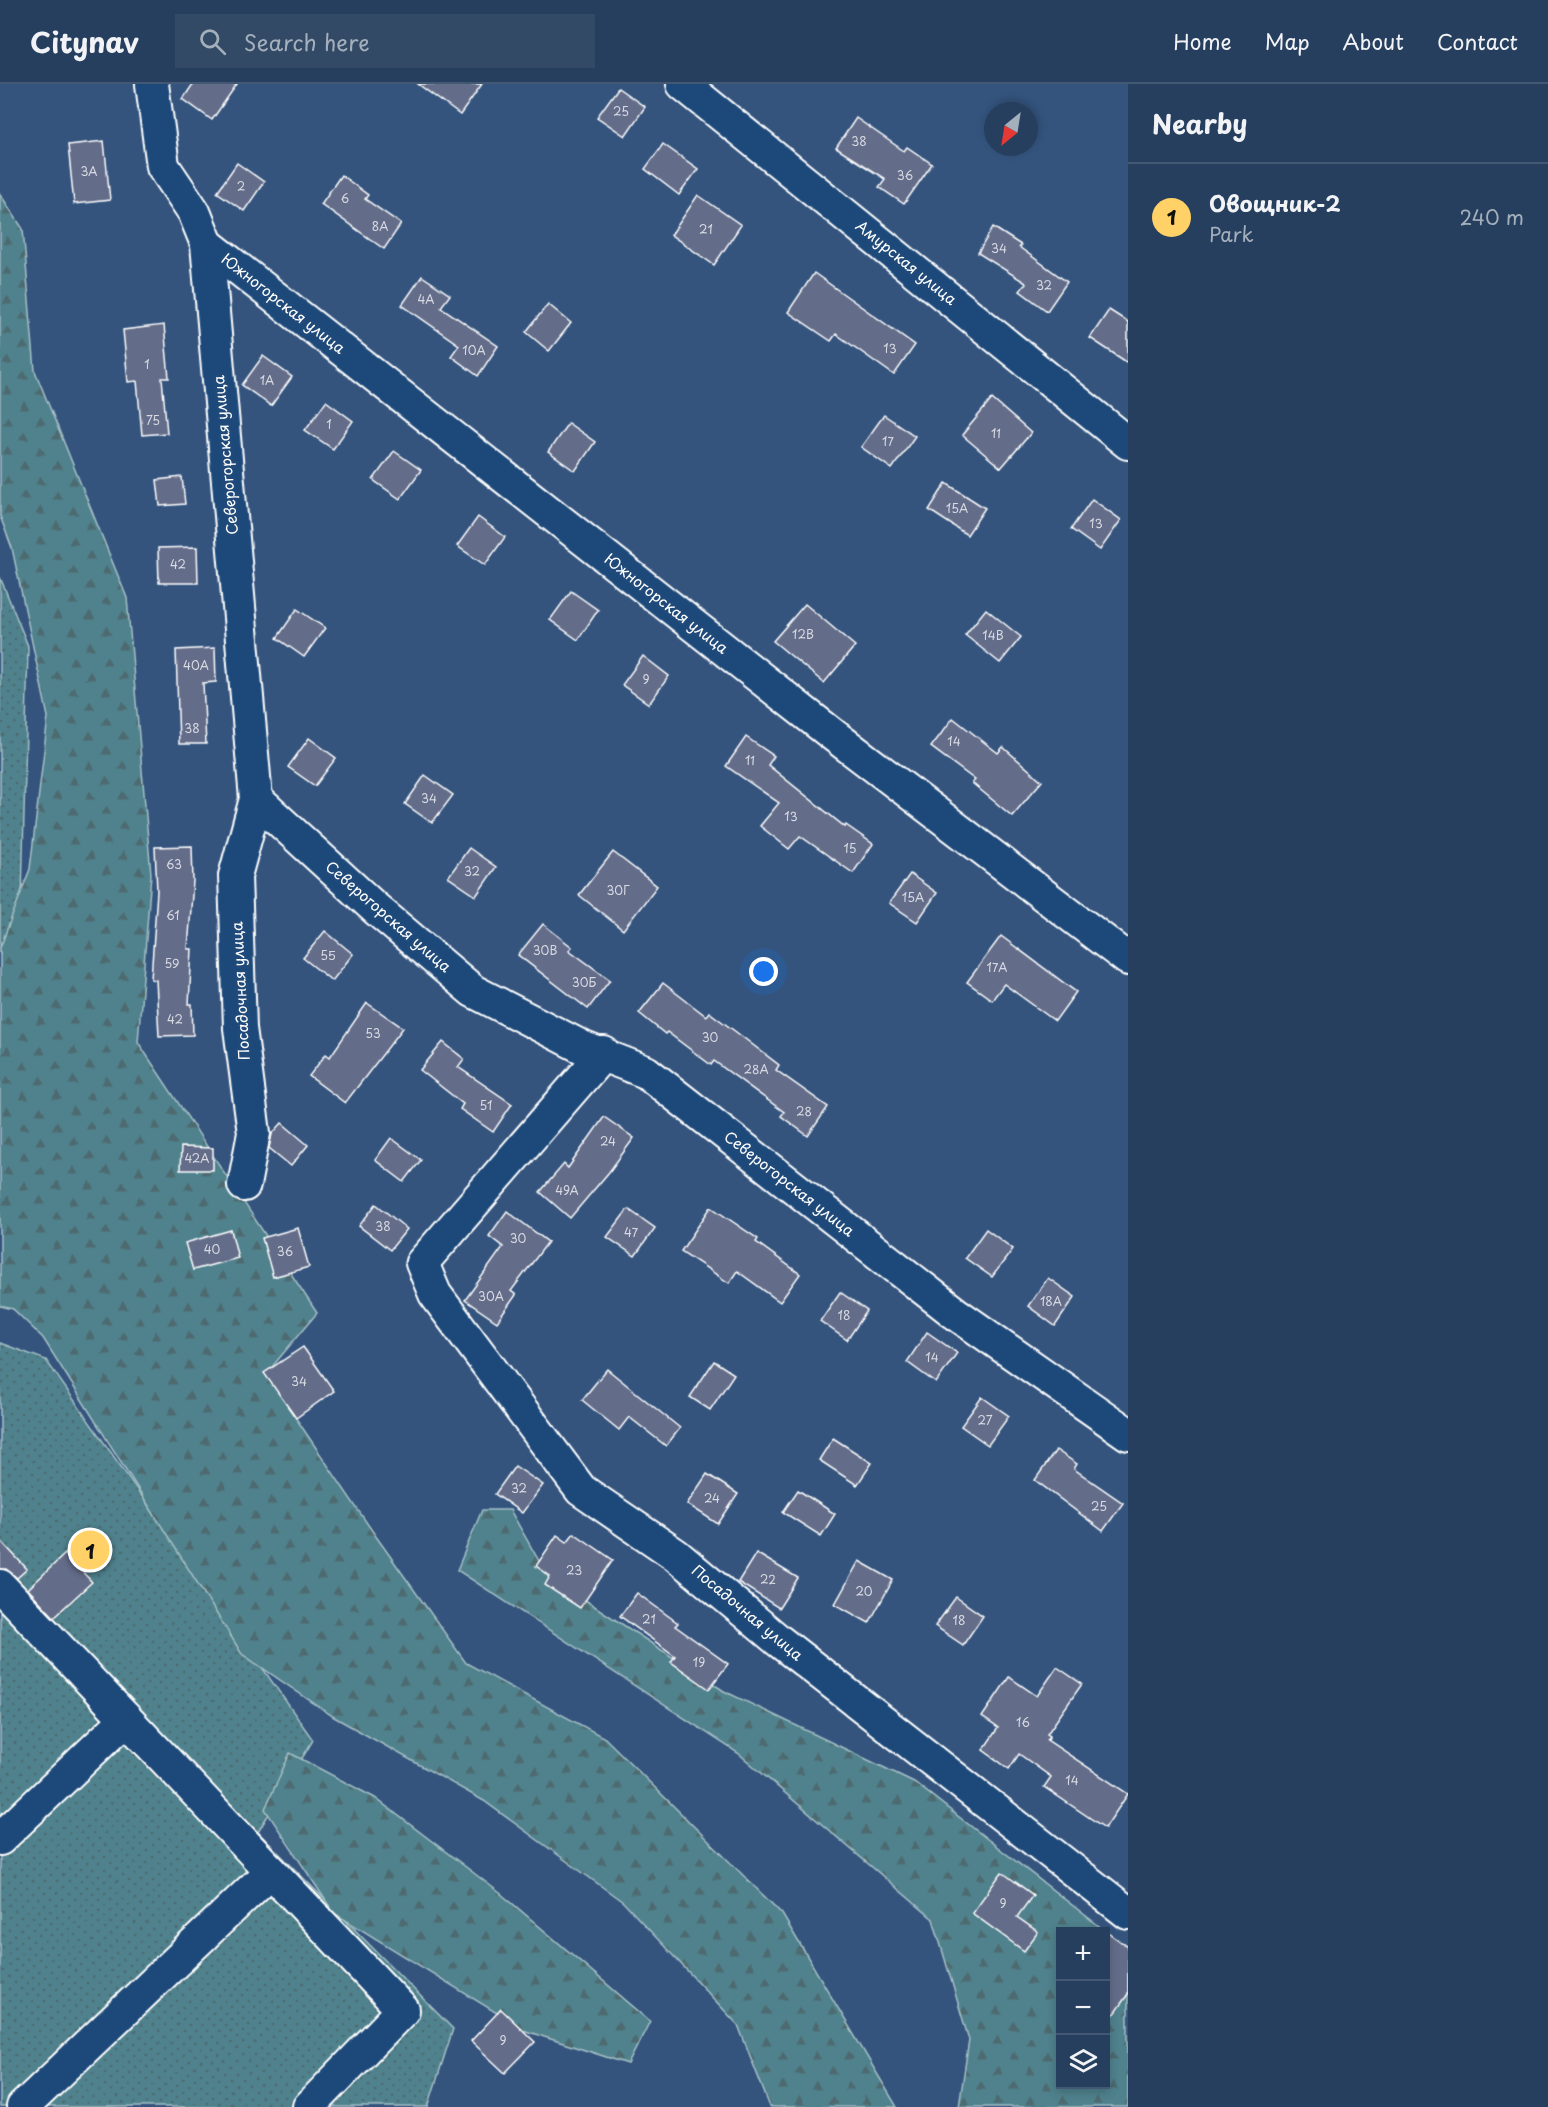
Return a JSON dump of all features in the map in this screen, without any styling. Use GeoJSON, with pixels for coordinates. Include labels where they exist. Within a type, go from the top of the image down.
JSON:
{"type":"FeatureCollection","features":[{"type":"Feature","properties":{"kind":"street","name":"Северогорская улица"},"geometry":{"type":"LineString","coordinates":[[152,84],[163,166],[194,212],[207,244],[256,799],[376,909],[473,991],[584,1048],[604,1053],[646,1072],[955,1313],[1128,1434]]}},
{"type":"Feature","properties":{"kind":"street","name":"Амурская улица"},"geometry":{"type":"LineString","coordinates":[[683,84],[1128,443]]}},
{"type":"Feature","properties":{"kind":"street","name":"Южногорская улица"},"geometry":{"type":"LineString","coordinates":[[207,244],[823,727],[1128,959]]}},
{"type":"Feature","properties":{"kind":"street","name":"Посадочная улица"},"geometry":{"type":"LineString","coordinates":[[244,1185],[254,1133],[240,1028],[235,876],[256,799]]}},
{"type":"Feature","properties":{"kind":"street","name":"Посадочная улица"},"geometry":{"type":"LineString","coordinates":[[604,1053],[422,1263],[435,1294],[581,1490],[676,1555],[779,1641],[1128,1913]]}},
{"type":"Feature","properties":{"kind":"street"},"geometry":{"type":"LineString","coordinates":[[0,1586],[404,2010],[309,2107]]}},
{"type":"Feature","properties":{"kind":"street"},"geometry":{"type":"LineString","coordinates":[[0,1839],[126,1719]]}},
{"type":"Feature","properties":{"kind":"street"},"geometry":{"type":"LineString","coordinates":[[23,2107],[271,1871]]}},
{"type":"Feature","properties":{"kind":"green space"},"geometry":{"type":"Polygon","coordinates":[[[0,194],[23,229],[35,371],[127,598],[151,874],[138,1042],[317,1313],[266,1374],[375,1535],[466,1663],[605,1738],[782,1914],[897,2107],[770,2107],[738,2025],[623,1902],[484,1801],[334,1717],[242,1654],[43,1338],[13,1309],[0,1306],[0,948],[30,869],[48,717],[12,548],[0,516],[0,194]]]}},
{"type":"Feature","properties":{"kind":"green space"},"geometry":{"type":"Polygon","coordinates":[[[0,577],[28,646],[21,939],[0,954],[0,577]]]}},
{"type":"Feature","properties":{"kind":"green space"},"geometry":{"type":"Polygon","coordinates":[[[0,1343],[46,1360],[313,1740],[258,1832],[453,2029],[428,2107],[0,2107],[0,1343]]]}},
{"type":"Feature","properties":{"kind":"green space"},"geometry":{"type":"Polygon","coordinates":[[[482,1510],[510,1510],[547,1575],[724,1691],[914,1782],[1100,1927],[1056,1927],[1056,2089],[1110,2089],[1110,1935],[1128,1954],[1128,2107],[959,2107],[969,2040],[933,1919],[738,1753],[457,1570],[482,1510]]]}},
{"type":"Feature","properties":{"kind":"green space"},"geometry":{"type":"Polygon","coordinates":[[[290,1753],[375,1798],[500,1893],[650,2021],[628,2064],[526,2031],[334,1913],[265,1809],[290,1753]]]}},
{"type":"Feature","properties":{"kind":"building"},"geometry":{"type":"Polygon","coordinates":[[[193,84],[237,84],[212,120],[183,99],[193,84]]]}},
{"type":"Feature","properties":{"kind":"building"},"geometry":{"type":"Polygon","coordinates":[[[418,84],[482,84],[460,115],[418,84]]]}},
{"type":"Feature","properties":{"kind":"building"},"geometry":{"type":"Polygon","coordinates":[[[618,88],[645,107],[625,136],[597,117],[618,88]]]}},
{"type":"Feature","properties":{"kind":"building"},"geometry":{"type":"Polygon","coordinates":[[[856,118],[904,151],[907,147],[932,164],[904,204],[879,187],[885,179],[836,148],[856,118]]]}},
{"type":"Feature","properties":{"kind":"building"},"geometry":{"type":"Polygon","coordinates":[[[104,141],[110,200],[74,204],[68,145],[104,141]]]}},
{"type":"Feature","properties":{"kind":"building"},"geometry":{"type":"Polygon","coordinates":[[[663,144],[698,169],[679,195],[645,169],[663,144]]]}},
{"type":"Feature","properties":{"kind":"building"},"geometry":{"type":"Polygon","coordinates":[[[237,163],[264,182],[244,211],[217,192],[237,163]]]}},
{"type":"Feature","properties":{"kind":"building"},"geometry":{"type":"Polygon","coordinates":[[[341,175],[368,195],[365,199],[401,224],[384,249],[321,204],[341,175]]]}},
{"type":"Feature","properties":{"kind":"building"},"geometry":{"type":"Polygon","coordinates":[[[698,195],[741,225],[714,265],[671,235],[698,195]]]}},
{"type":"Feature","properties":{"kind":"building"},"geometry":{"type":"Polygon","coordinates":[[[993,227],[1021,245],[1019,247],[1067,282],[1047,311],[1020,291],[1026,283],[978,253],[993,227]]]}},
{"type":"Feature","properties":{"kind":"building"},"geometry":{"type":"Polygon","coordinates":[[[814,273],[915,345],[894,375],[836,334],[831,341],[788,312],[814,273]]]}},
{"type":"Feature","properties":{"kind":"building"},"geometry":{"type":"Polygon","coordinates":[[[422,276],[450,295],[441,307],[498,346],[478,376],[451,356],[459,345],[402,305],[422,276]]]}},
{"type":"Feature","properties":{"kind":"building"},"geometry":{"type":"Polygon","coordinates":[[[548,304],[571,323],[549,351],[526,332],[548,304]]]}},
{"type":"Feature","properties":{"kind":"building"},"geometry":{"type":"Polygon","coordinates":[[[1109,310],[1128,322],[1128,363],[1090,338],[1109,310]]]}},
{"type":"Feature","properties":{"kind":"building"},"geometry":{"type":"Polygon","coordinates":[[[164,325],[169,378],[162,378],[167,433],[142,435],[137,381],[128,382],[123,330],[164,325]]]}},
{"type":"Feature","properties":{"kind":"building"},"geometry":{"type":"Polygon","coordinates":[[[263,356],[292,377],[271,406],[242,385],[263,356]]]}},
{"type":"Feature","properties":{"kind":"building"},"geometry":{"type":"Polygon","coordinates":[[[992,399],[1031,433],[1001,468],[962,435],[992,399]]]}},
{"type":"Feature","properties":{"kind":"building"},"geometry":{"type":"Polygon","coordinates":[[[326,401],[353,421],[333,449],[305,430],[326,401]]]}},
{"type":"Feature","properties":{"kind":"building"},"geometry":{"type":"Polygon","coordinates":[[[884,415],[915,436],[892,469],[861,447],[884,415]]]}},
{"type":"Feature","properties":{"kind":"building"},"geometry":{"type":"Polygon","coordinates":[[[568,423],[595,442],[575,471],[548,452],[568,423]]]}},
{"type":"Feature","properties":{"kind":"building"},"geometry":{"type":"Polygon","coordinates":[[[394,451],[421,470],[400,499],[373,480],[394,451]]]}},
{"type":"Feature","properties":{"kind":"building"},"geometry":{"type":"Polygon","coordinates":[[[182,477],[185,504],[160,506],[157,480],[182,477]]]}},
{"type":"Feature","properties":{"kind":"building"},"geometry":{"type":"Polygon","coordinates":[[[946,483],[985,508],[967,535],[929,510],[946,483]]]}},
{"type":"Feature","properties":{"kind":"building"},"geometry":{"type":"Polygon","coordinates":[[[1092,499],[1121,520],[1100,550],[1071,529],[1092,499]]]}},
{"type":"Feature","properties":{"kind":"building"},"geometry":{"type":"Polygon","coordinates":[[[478,517],[505,537],[485,565],[457,546],[478,517]]]}},
{"type":"Feature","properties":{"kind":"building"},"geometry":{"type":"Polygon","coordinates":[[[197,547],[198,583],[159,583],[158,548],[197,547]]]}},
{"type":"Feature","properties":{"kind":"building"},"geometry":{"type":"Polygon","coordinates":[[[571,591],[598,610],[578,640],[550,620],[571,591]]]}},
{"type":"Feature","properties":{"kind":"building"},"geometry":{"type":"Polygon","coordinates":[[[805,604],[855,646],[824,683],[773,641],[805,604]]]}},
{"type":"Feature","properties":{"kind":"building"},"geometry":{"type":"Polygon","coordinates":[[[297,609],[325,628],[304,657],[277,638],[297,609]]]}},
{"type":"Feature","properties":{"kind":"building"},"geometry":{"type":"Polygon","coordinates":[[[986,609],[1021,637],[1000,663],[965,635],[986,609]]]}},
{"type":"Feature","properties":{"kind":"building"},"geometry":{"type":"Polygon","coordinates":[[[215,648],[216,682],[203,683],[206,744],[179,744],[176,650],[215,648]]]}},
{"type":"Feature","properties":{"kind":"building"},"geometry":{"type":"Polygon","coordinates":[[[643,656],[669,676],[649,704],[622,685],[643,656]]]}},
{"type":"Feature","properties":{"kind":"building"},"geometry":{"type":"Polygon","coordinates":[[[953,718],[998,753],[1003,747],[1042,781],[1012,816],[972,783],[975,780],[931,747],[953,718]]]}},
{"type":"Feature","properties":{"kind":"building"},"geometry":{"type":"Polygon","coordinates":[[[746,737],[774,756],[768,765],[845,827],[846,825],[873,844],[853,873],[800,836],[789,849],[760,826],[779,803],[726,766],[746,737]]]}},
{"type":"Feature","properties":{"kind":"building"},"geometry":{"type":"Polygon","coordinates":[[[309,738],[336,758],[315,786],[288,767],[309,738]]]}},
{"type":"Feature","properties":{"kind":"building"},"geometry":{"type":"Polygon","coordinates":[[[425,775],[453,795],[432,823],[405,804],[425,775]]]}},
{"type":"Feature","properties":{"kind":"building"},"geometry":{"type":"Polygon","coordinates":[[[192,846],[193,881],[188,949],[192,949],[189,1004],[192,1004],[193,1035],[159,1036],[156,980],[151,979],[157,891],[155,847],[192,846]]]}},
{"type":"Feature","properties":{"kind":"building"},"geometry":{"type":"Polygon","coordinates":[[[469,848],[496,867],[476,896],[448,877],[469,848]]]}},
{"type":"Feature","properties":{"kind":"building"},"geometry":{"type":"Polygon","coordinates":[[[613,852],[657,886],[623,930],[579,895],[613,852]]]}},
{"type":"Feature","properties":{"kind":"building"},"geometry":{"type":"Polygon","coordinates":[[[910,874],[937,893],[917,922],[889,903],[910,874]]]}},
{"type":"Feature","properties":{"kind":"building"},"geometry":{"type":"Polygon","coordinates":[[[543,924],[572,947],[569,950],[610,980],[588,1009],[518,955],[543,924]]]}},
{"type":"Feature","properties":{"kind":"building"},"geometry":{"type":"Polygon","coordinates":[[[325,931],[353,954],[332,981],[303,958],[325,931]]]}},
{"type":"Feature","properties":{"kind":"building"},"geometry":{"type":"Polygon","coordinates":[[[1001,936],[1076,992],[1055,1021],[1004,984],[992,1000],[967,982],[1001,936]]]}},
{"type":"Feature","properties":{"kind":"building"},"geometry":{"type":"Polygon","coordinates":[[[663,983],[706,1016],[709,1012],[736,1032],[779,1065],[776,1070],[828,1107],[808,1136],[781,1116],[784,1112],[714,1061],[711,1065],[667,1032],[665,1034],[639,1013],[663,983]]]}},
{"type":"Feature","properties":{"kind":"building"},"geometry":{"type":"Polygon","coordinates":[[[367,1003],[403,1028],[345,1103],[309,1076],[326,1054],[330,1057],[367,1003]]]}},
{"type":"Feature","properties":{"kind":"building"},"geometry":{"type":"Polygon","coordinates":[[[443,1042],[464,1059],[458,1067],[512,1104],[493,1132],[460,1109],[463,1104],[420,1070],[443,1042]]]}},
{"type":"Feature","properties":{"kind":"building"},"geometry":{"type":"Polygon","coordinates":[[[604,1117],[634,1138],[570,1218],[540,1192],[564,1164],[568,1168],[604,1117]]]}},
{"type":"Feature","properties":{"kind":"building"},"geometry":{"type":"Polygon","coordinates":[[[282,1123],[308,1145],[291,1166],[269,1148],[272,1134],[282,1123]]]}},
{"type":"Feature","properties":{"kind":"building"},"geometry":{"type":"Polygon","coordinates":[[[391,1138],[421,1160],[404,1182],[375,1160],[391,1138]]]}},
{"type":"Feature","properties":{"kind":"building"},"geometry":{"type":"Polygon","coordinates":[[[181,1147],[213,1148],[213,1170],[180,1170],[181,1147]]]}},
{"type":"Feature","properties":{"kind":"building"},"geometry":{"type":"Polygon","coordinates":[[[376,1204],[407,1229],[390,1250],[359,1226],[376,1204]]]}},
{"type":"Feature","properties":{"kind":"building"},"geometry":{"type":"Polygon","coordinates":[[[711,1207],[758,1239],[756,1242],[800,1274],[780,1302],[737,1271],[729,1283],[681,1251],[711,1207]]]}},
{"type":"Feature","properties":{"kind":"building"},"geometry":{"type":"Polygon","coordinates":[[[628,1209],[655,1228],[635,1256],[607,1237],[628,1209]]]}},
{"type":"Feature","properties":{"kind":"building"},"geometry":{"type":"Polygon","coordinates":[[[507,1211],[548,1242],[511,1291],[516,1295],[497,1322],[465,1300],[503,1247],[489,1236],[507,1211]]]}},
{"type":"Feature","properties":{"kind":"building"},"geometry":{"type":"Polygon","coordinates":[[[298,1228],[309,1267],[273,1277],[262,1238],[298,1228]]]}},
{"type":"Feature","properties":{"kind":"building"},"geometry":{"type":"Polygon","coordinates":[[[986,1229],[1013,1249],[992,1277],[965,1258],[986,1229]]]}},
{"type":"Feature","properties":{"kind":"building"},"geometry":{"type":"Polygon","coordinates":[[[231,1230],[238,1258],[193,1270],[185,1243],[231,1230]]]}},
{"type":"Feature","properties":{"kind":"building"},"geometry":{"type":"Polygon","coordinates":[[[1048,1278],[1075,1297],[1055,1326],[1028,1306],[1048,1278]]]}},
{"type":"Feature","properties":{"kind":"building"},"geometry":{"type":"Polygon","coordinates":[[[840,1292],[867,1311],[847,1340],[820,1321],[840,1292]]]}},
{"type":"Feature","properties":{"kind":"building"},"geometry":{"type":"Polygon","coordinates":[[[927,1332],[957,1353],[936,1383],[907,1362],[927,1332]]]}},
{"type":"Feature","properties":{"kind":"building"},"geometry":{"type":"Polygon","coordinates":[[[303,1347],[334,1391],[296,1418],[264,1373],[303,1347]]]}},
{"type":"Feature","properties":{"kind":"building"},"geometry":{"type":"Polygon","coordinates":[[[714,1361],[734,1374],[710,1410],[690,1397],[714,1361]]]}},
{"type":"Feature","properties":{"kind":"building"},"geometry":{"type":"Polygon","coordinates":[[[607,1369],[680,1428],[666,1446],[629,1417],[619,1430],[582,1400],[607,1369]]]}},
{"type":"Feature","properties":{"kind":"building"},"geometry":{"type":"Polygon","coordinates":[[[982,1397],[1009,1416],[988,1445],[961,1426],[982,1397]]]}},
{"type":"Feature","properties":{"kind":"building"},"geometry":{"type":"Polygon","coordinates":[[[833,1438],[872,1463],[857,1485],[819,1460],[833,1438]]]}},
{"type":"Feature","properties":{"kind":"building"},"geometry":{"type":"Polygon","coordinates":[[[1056,1450],[1077,1464],[1074,1469],[1123,1503],[1103,1531],[1035,1480],[1056,1450]]]}},
{"type":"Feature","properties":{"kind":"building"},"geometry":{"type":"Polygon","coordinates":[[[515,1466],[543,1485],[522,1513],[495,1494],[515,1466]]]}},
{"type":"Feature","properties":{"kind":"building"},"geometry":{"type":"Polygon","coordinates":[[[707,1474],[738,1494],[718,1524],[687,1504],[707,1474]]]}},
{"type":"Feature","properties":{"kind":"building"},"geometry":{"type":"Polygon","coordinates":[[[798,1490],[835,1514],[821,1536],[783,1512],[798,1490]]]}},
{"type":"Feature","properties":{"kind":"building"},"geometry":{"type":"Polygon","coordinates":[[[574,1533],[613,1560],[580,1608],[545,1585],[550,1576],[536,1566],[557,1535],[567,1542],[574,1533]]]}},
{"type":"Feature","properties":{"kind":"building"},"geometry":{"type":"Polygon","coordinates":[[[0,1540],[27,1569],[17,1578],[6,1569],[0,1569],[0,1540]]]}},
{"type":"Feature","properties":{"kind":"building"},"geometry":{"type":"Polygon","coordinates":[[[756,1553],[798,1578],[779,1608],[738,1582],[756,1553]]]}},
{"type":"Feature","properties":{"kind":"building"},"geometry":{"type":"Polygon","coordinates":[[[65,1554],[92,1582],[54,1617],[28,1589],[65,1554]]]}},
{"type":"Feature","properties":{"kind":"building"},"geometry":{"type":"Polygon","coordinates":[[[859,1561],[893,1580],[869,1623],[835,1604],[859,1561]]]}},
{"type":"Feature","properties":{"kind":"building"},"geometry":{"type":"Polygon","coordinates":[[[637,1593],[678,1623],[675,1626],[728,1664],[709,1689],[671,1662],[675,1656],[620,1616],[637,1593]]]}},
{"type":"Feature","properties":{"kind":"building"},"geometry":{"type":"Polygon","coordinates":[[[956,1597],[983,1616],[963,1645],[935,1626],[956,1597]]]}},
{"type":"Feature","properties":{"kind":"building"},"geometry":{"type":"Polygon","coordinates":[[[1057,1667],[1082,1684],[1047,1734],[1050,1736],[1047,1740],[1128,1794],[1105,1828],[1044,1787],[1051,1777],[1019,1754],[1009,1769],[983,1750],[998,1728],[982,1717],[1009,1677],[1037,1696],[1057,1667]]]}},
{"type":"Feature","properties":{"kind":"building"},"geometry":{"type":"Polygon","coordinates":[[[1002,1872],[1033,1895],[1017,1917],[1038,1932],[1024,1951],[972,1913],[1002,1872]]]}},
{"type":"Feature","properties":{"kind":"building"},"geometry":{"type":"Polygon","coordinates":[[[1110,1934],[1128,1947],[1128,1994],[1110,2019],[1110,1934]]]}},
{"type":"Feature","properties":{"kind":"building"},"geometry":{"type":"Polygon","coordinates":[[[501,2009],[535,2042],[505,2073],[471,2041],[501,2009]]]}},
{"type":"Feature","properties":{"kind":"place","name":"Овощник-2"},"geometry":{"type":"Point","coordinates":[90,1550]}}]}
